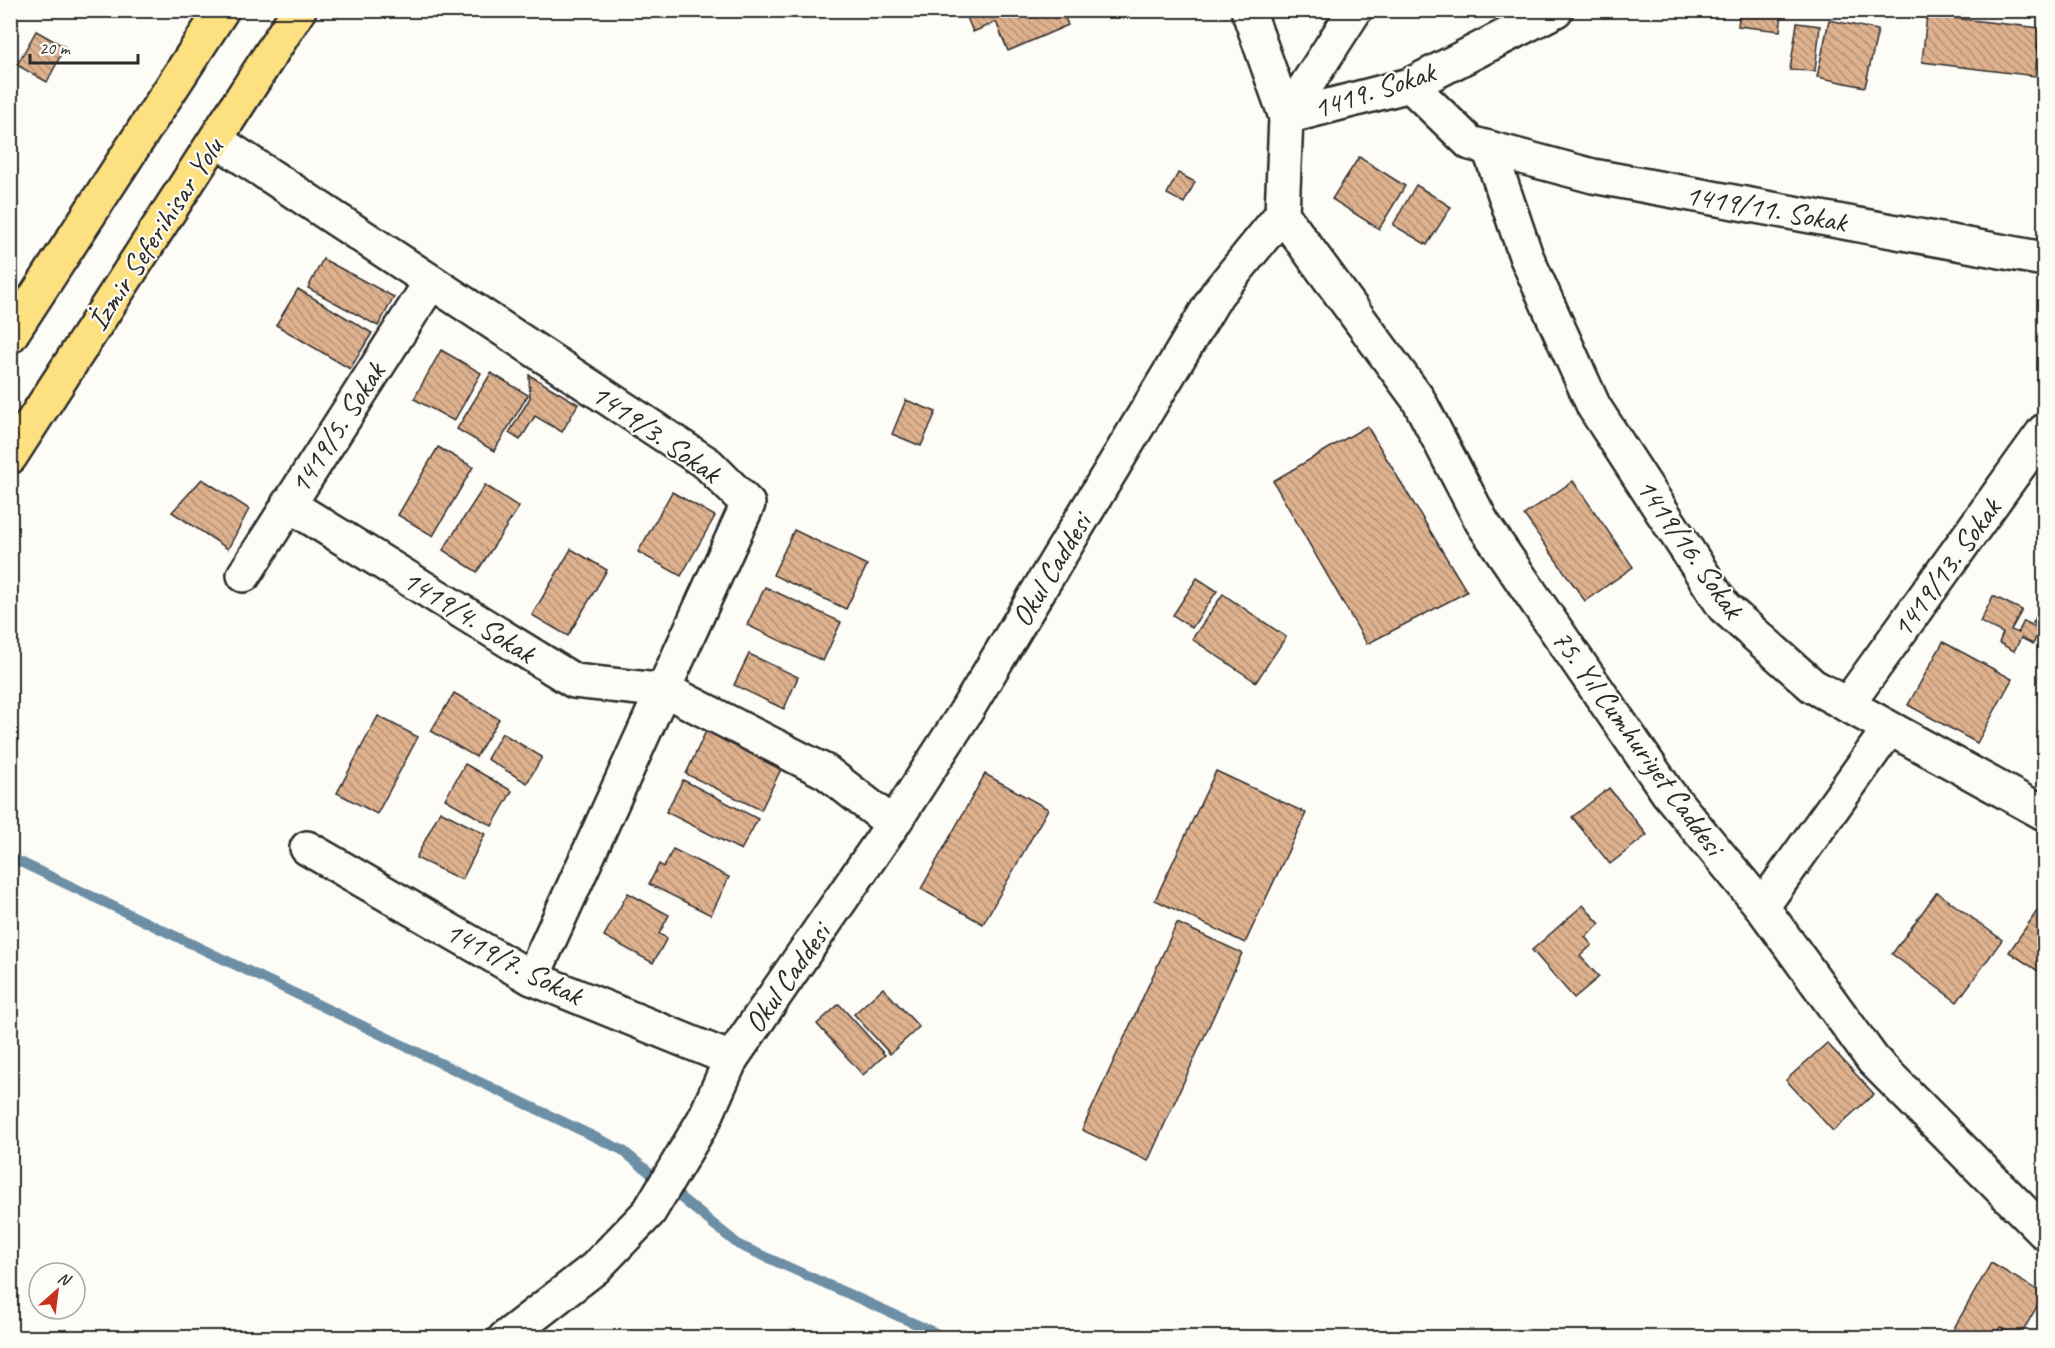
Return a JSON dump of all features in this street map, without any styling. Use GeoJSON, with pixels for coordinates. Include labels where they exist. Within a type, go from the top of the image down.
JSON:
{"type":"FeatureCollection","features":[{"type":"Feature","properties":{"kind":"main road"},"geometry":{"type":"LineString","coordinates":[[10,336],[222,10]]}},
{"type":"Feature","properties":{"kind":"main road","name":"İzmir Seferihisar Yolu"},"geometry":{"type":"LineString","coordinates":[[10,457],[299,10]]}},
{"type":"Feature","properties":{"kind":"street"},"geometry":{"type":"LineString","coordinates":[[1248,10],[1286,117],[1282,214]]}},
{"type":"Feature","properties":{"kind":"street"},"geometry":{"type":"LineString","coordinates":[[1286,117],[1355,10]]}},
{"type":"Feature","properties":{"kind":"street","name":"1419. Sokak"},"geometry":{"type":"LineString","coordinates":[[1286,117],[1410,85],[1556,10]]}},
{"type":"Feature","properties":{"kind":"street","name":"1419/11. Sokak"},"geometry":{"type":"LineString","coordinates":[[1410,85],[1470,144],[1593,176],[2044,259]]}},
{"type":"Feature","properties":{"kind":"street","name":"1419/3. Sokak"},"geometry":{"type":"LineString","coordinates":[[216,140],[708,464],[748,504],[532,978]]}},
{"type":"Feature","properties":{"kind":"street","name":"1419/16. Sokak"},"geometry":{"type":"LineString","coordinates":[[1489,148],[1526,256],[1600,417],[1724,607],[1813,686],[2044,813]]}},
{"type":"Feature","properties":{"kind":"street","name":"Okul Caddesi"},"geometry":{"type":"LineString","coordinates":[[505,1338],[595,1269],[649,1212],[705,1118],[731,1059],[893,824],[965,713],[1217,294],[1282,214]]}},
{"type":"Feature","properties":{"kind":"street","name":"75. Yıl Cumhuriyet Caddesi"},"geometry":{"type":"LineString","coordinates":[[1282,214],[1419,399],[1482,522],[1668,793],[1762,907],[1873,1060],[2044,1232]]}},
{"type":"Feature","properties":{"kind":"street","name":"1419/5. Sokak"},"geometry":{"type":"LineString","coordinates":[[244,575],[431,282]]}},
{"type":"Feature","properties":{"kind":"street","name":"1419/13. Sokak"},"geometry":{"type":"LineString","coordinates":[[1847,705],[2044,431]]}},
{"type":"Feature","properties":{"kind":"street","name":"1419/4. Sokak"},"geometry":{"type":"LineString","coordinates":[[288,504],[574,681],[662,691],[826,772],[893,824]]}},
{"type":"Feature","properties":{"kind":"street"},"geometry":{"type":"LineString","coordinates":[[1762,907],[1889,729]]}},
{"type":"Feature","properties":{"kind":"street","name":"1419/7. Sokak"},"geometry":{"type":"LineString","coordinates":[[307,849],[532,978],[731,1059]]}},
{"type":"Feature","properties":{"kind":"building"},"geometry":{"type":"Polygon","coordinates":[[[964,10],[1062,10],[1068,25],[1008,51],[996,22],[973,32],[964,10]]]}},
{"type":"Feature","properties":{"kind":"building"},"geometry":{"type":"Polygon","coordinates":[[[1740,10],[1782,12],[1780,31],[1738,26],[1740,10]]]}},
{"type":"Feature","properties":{"kind":"building"},"geometry":{"type":"Polygon","coordinates":[[[1927,15],[2040,28],[2035,76],[1922,62],[1927,15]]]}},
{"type":"Feature","properties":{"kind":"building"},"geometry":{"type":"Polygon","coordinates":[[[1829,20],[1878,30],[1865,87],[1817,77],[1829,20]]]}},
{"type":"Feature","properties":{"kind":"building"},"geometry":{"type":"Polygon","coordinates":[[[1797,23],[1820,26],[1815,71],[1790,70],[1797,23]]]}},
{"type":"Feature","properties":{"kind":"building"},"geometry":{"type":"Polygon","coordinates":[[[36,31],[65,47],[47,82],[17,65],[36,31]]]}},
{"type":"Feature","properties":{"kind":"building"},"geometry":{"type":"Polygon","coordinates":[[[1359,157],[1405,186],[1379,229],[1332,199],[1359,157]]]}},
{"type":"Feature","properties":{"kind":"building"},"geometry":{"type":"Polygon","coordinates":[[[1178,173],[1195,182],[1184,203],[1167,194],[1178,173]]]}},
{"type":"Feature","properties":{"kind":"building"},"geometry":{"type":"Polygon","coordinates":[[[1416,185],[1451,207],[1427,245],[1393,225],[1416,185]]]}},
{"type":"Feature","properties":{"kind":"building"},"geometry":{"type":"Polygon","coordinates":[[[323,259],[394,297],[378,326],[308,288],[323,259]]]}},
{"type":"Feature","properties":{"kind":"building"},"geometry":{"type":"Polygon","coordinates":[[[298,289],[372,333],[350,369],[276,325],[298,289]]]}},
{"type":"Feature","properties":{"kind":"building"},"geometry":{"type":"Polygon","coordinates":[[[441,350],[481,373],[454,421],[414,399],[441,350]]]}},
{"type":"Feature","properties":{"kind":"building"},"geometry":{"type":"Polygon","coordinates":[[[491,373],[528,395],[494,451],[457,429],[491,373]]]}},
{"type":"Feature","properties":{"kind":"building"},"geometry":{"type":"Polygon","coordinates":[[[529,375],[578,404],[562,432],[535,416],[520,440],[509,433],[530,398],[529,375]]]}},
{"type":"Feature","properties":{"kind":"building"},"geometry":{"type":"Polygon","coordinates":[[[906,400],[936,412],[921,446],[892,434],[906,400]]]}},
{"type":"Feature","properties":{"kind":"building"},"geometry":{"type":"Polygon","coordinates":[[[1367,426],[1467,592],[1367,644],[1273,481],[1367,426]]]}},
{"type":"Feature","properties":{"kind":"building"},"geometry":{"type":"Polygon","coordinates":[[[438,447],[473,467],[433,536],[398,515],[438,447]]]}},
{"type":"Feature","properties":{"kind":"building"},"geometry":{"type":"Polygon","coordinates":[[[202,479],[249,509],[228,549],[172,512],[202,479]]]}},
{"type":"Feature","properties":{"kind":"building"},"geometry":{"type":"Polygon","coordinates":[[[1573,481],[1633,567],[1585,601],[1524,515],[1573,481]]]}},
{"type":"Feature","properties":{"kind":"building"},"geometry":{"type":"Polygon","coordinates":[[[485,485],[519,507],[477,572],[443,550],[485,485]]]}},
{"type":"Feature","properties":{"kind":"building"},"geometry":{"type":"Polygon","coordinates":[[[672,492],[715,516],[681,576],[638,552],[672,492]]]}},
{"type":"Feature","properties":{"kind":"building"},"geometry":{"type":"Polygon","coordinates":[[[794,530],[867,565],[846,609],[773,575],[794,530]]]}},
{"type":"Feature","properties":{"kind":"building"},"geometry":{"type":"Polygon","coordinates":[[[571,549],[607,570],[568,636],[532,615],[571,549]]]}},
{"type":"Feature","properties":{"kind":"building"},"geometry":{"type":"Polygon","coordinates":[[[1197,578],[1217,591],[1192,628],[1173,615],[1197,578]]]}},
{"type":"Feature","properties":{"kind":"building"},"geometry":{"type":"Polygon","coordinates":[[[765,587],[841,622],[823,661],[747,625],[765,587]]]}},
{"type":"Feature","properties":{"kind":"building"},"geometry":{"type":"Polygon","coordinates":[[[1223,594],[1286,637],[1256,682],[1192,639],[1223,594]]]}},
{"type":"Feature","properties":{"kind":"building"},"geometry":{"type":"Polygon","coordinates":[[[1993,596],[2022,610],[2011,630],[2018,633],[2024,621],[2040,629],[2033,644],[2021,638],[2014,651],[1999,643],[2003,633],[1980,622],[1993,596]]]}},
{"type":"Feature","properties":{"kind":"building"},"geometry":{"type":"Polygon","coordinates":[[[2044,603],[2044,629],[2033,623],[2044,603]]]}},
{"type":"Feature","properties":{"kind":"building"},"geometry":{"type":"Polygon","coordinates":[[[1943,642],[2012,679],[1977,743],[1908,705],[1943,642]]]}},
{"type":"Feature","properties":{"kind":"building"},"geometry":{"type":"Polygon","coordinates":[[[749,654],[798,677],[784,709],[734,685],[749,654]]]}},
{"type":"Feature","properties":{"kind":"building"},"geometry":{"type":"Polygon","coordinates":[[[454,693],[499,719],[476,757],[431,731],[454,693]]]}},
{"type":"Feature","properties":{"kind":"building"},"geometry":{"type":"Polygon","coordinates":[[[378,716],[418,737],[377,814],[337,793],[378,716]]]}},
{"type":"Feature","properties":{"kind":"building"},"geometry":{"type":"Polygon","coordinates":[[[707,729],[783,765],[761,810],[686,774],[707,729]]]}},
{"type":"Feature","properties":{"kind":"building"},"geometry":{"type":"Polygon","coordinates":[[[502,733],[542,757],[527,783],[487,759],[502,733]]]}},
{"type":"Feature","properties":{"kind":"building"},"geometry":{"type":"Polygon","coordinates":[[[465,764],[512,791],[492,826],[445,799],[465,764]]]}},
{"type":"Feature","properties":{"kind":"building"},"geometry":{"type":"Polygon","coordinates":[[[1216,771],[1306,813],[1245,943],[1155,900],[1216,771]]]}},
{"type":"Feature","properties":{"kind":"building"},"geometry":{"type":"Polygon","coordinates":[[[985,774],[1048,809],[983,924],[921,889],[985,774]]]}},
{"type":"Feature","properties":{"kind":"building"},"geometry":{"type":"Polygon","coordinates":[[[683,780],[758,819],[741,850],[666,812],[683,780]]]}},
{"type":"Feature","properties":{"kind":"building"},"geometry":{"type":"Polygon","coordinates":[[[1609,788],[1647,835],[1610,864],[1572,817],[1609,788]]]}},
{"type":"Feature","properties":{"kind":"building"},"geometry":{"type":"Polygon","coordinates":[[[440,811],[485,834],[462,880],[416,858],[440,811]]]}},
{"type":"Feature","properties":{"kind":"building"},"geometry":{"type":"Polygon","coordinates":[[[673,849],[729,877],[711,915],[649,884],[659,864],[664,867],[673,849]]]}},
{"type":"Feature","properties":{"kind":"building"},"geometry":{"type":"Polygon","coordinates":[[[1937,892],[2002,940],[1957,1002],[1892,954],[1937,892]]]}},
{"type":"Feature","properties":{"kind":"building"},"geometry":{"type":"Polygon","coordinates":[[[628,893],[669,915],[659,934],[667,938],[653,963],[604,936],[628,893]]]}},
{"type":"Feature","properties":{"kind":"building"},"geometry":{"type":"Polygon","coordinates":[[[2044,901],[2044,961],[2038,971],[2009,952],[2044,901]]]}},
{"type":"Feature","properties":{"kind":"building"},"geometry":{"type":"Polygon","coordinates":[[[1583,905],[1600,924],[1585,937],[1592,945],[1580,956],[1599,977],[1574,998],[1532,950],[1583,905]]]}},
{"type":"Feature","properties":{"kind":"building"},"geometry":{"type":"Polygon","coordinates":[[[1177,923],[1242,953],[1148,1161],[1082,1130],[1177,923]]]}},
{"type":"Feature","properties":{"kind":"building"},"geometry":{"type":"Polygon","coordinates":[[[883,988],[919,1027],[890,1054],[854,1014],[883,988]]]}},
{"type":"Feature","properties":{"kind":"building"},"geometry":{"type":"Polygon","coordinates":[[[839,1004],[885,1055],[863,1075],[817,1024],[839,1004]]]}},
{"type":"Feature","properties":{"kind":"building"},"geometry":{"type":"Polygon","coordinates":[[[1827,1043],[1874,1094],[1833,1131],[1786,1080],[1827,1043]]]}},
{"type":"Feature","properties":{"kind":"building"},"geometry":{"type":"Polygon","coordinates":[[[1991,1263],[2044,1294],[2019,1338],[2000,1327],[1994,1338],[1967,1338],[1953,1330],[1991,1263]]]}},
{"type":"Feature","properties":{"kind":"waterway"},"geometry":{"type":"LineString","coordinates":[[10,857],[622,1150],[739,1245],[947,1338]]}}]}
